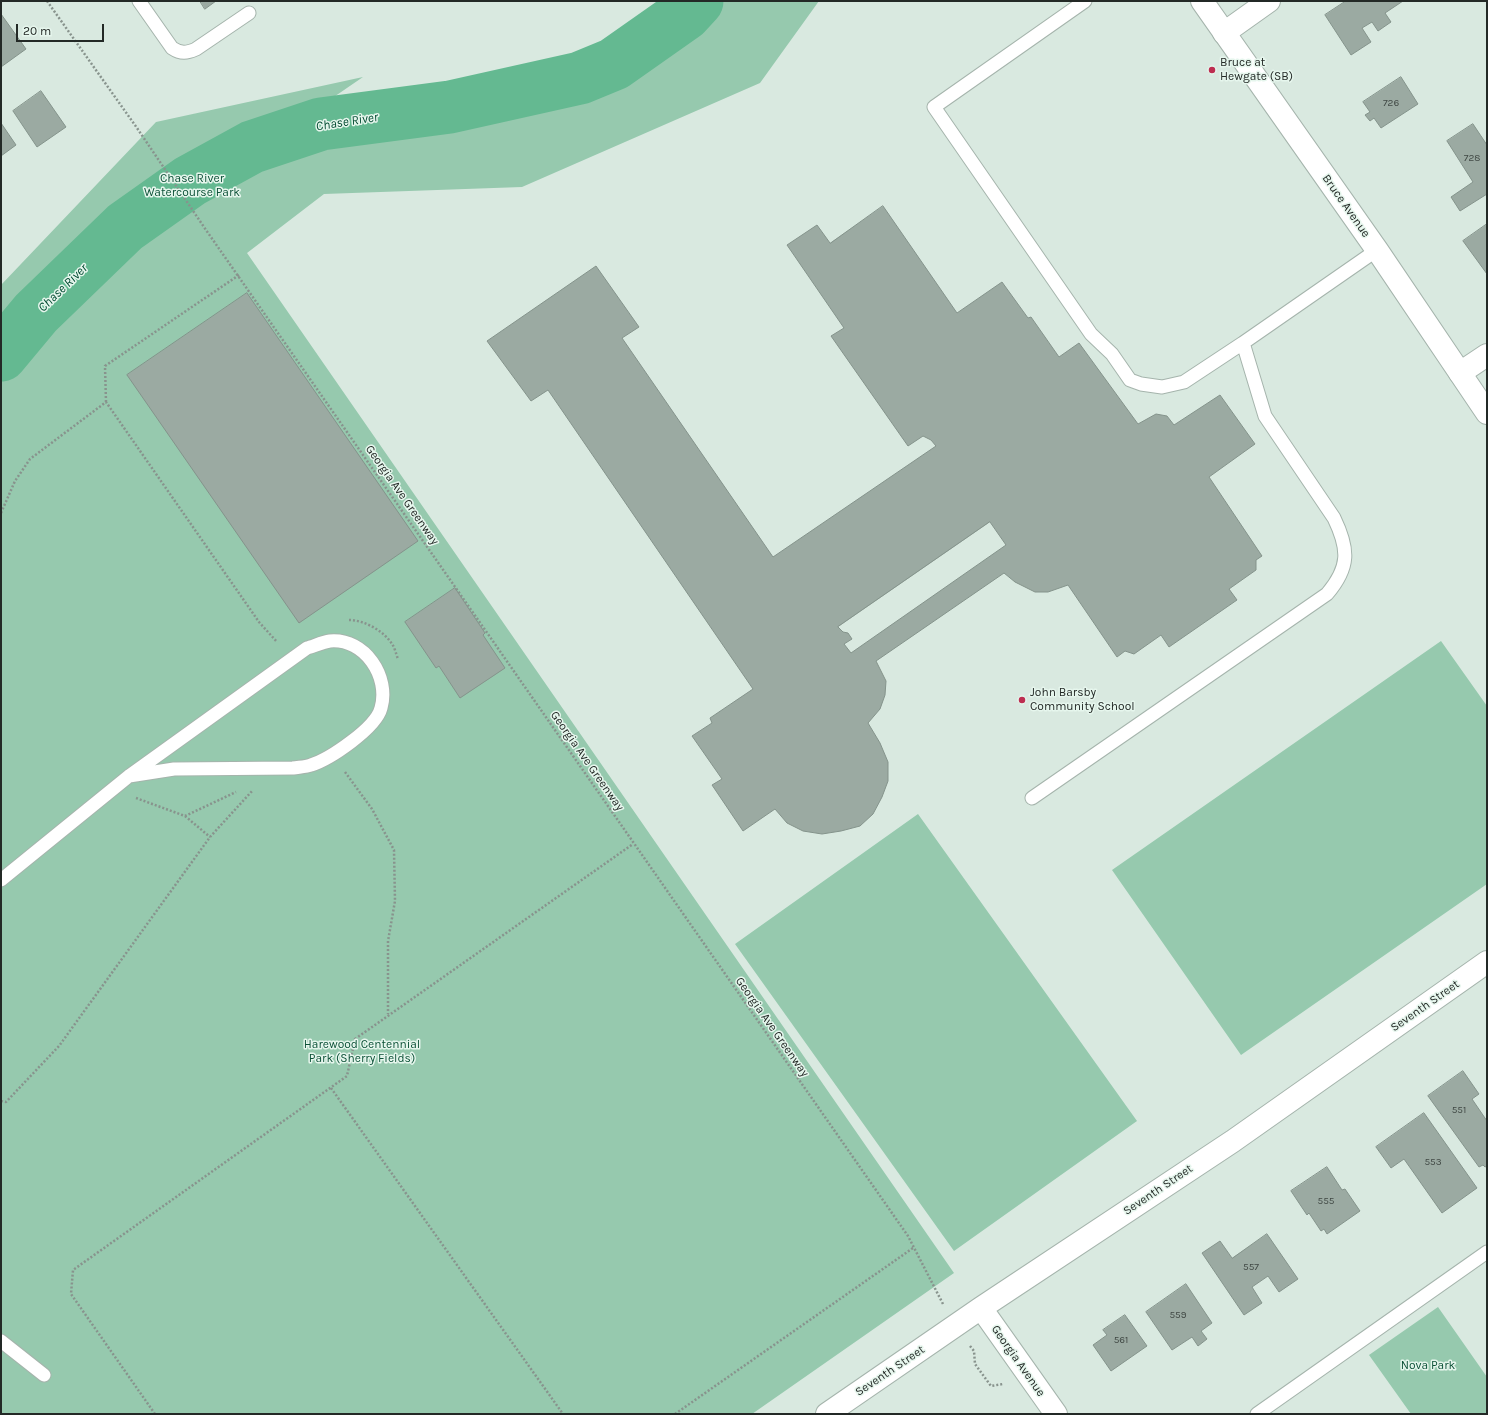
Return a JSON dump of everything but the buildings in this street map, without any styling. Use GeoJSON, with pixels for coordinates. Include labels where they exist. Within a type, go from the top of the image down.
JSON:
{"type":"FeatureCollection","features":[{"type":"Feature","properties":{"kind":"street","name":"Bruce Avenue"},"geometry":{"type":"LineString","coordinates":[[1202,1],[1377,250],[1487,413]]}},
{"type":"Feature","properties":{"kind":"street"},"geometry":{"type":"LineString","coordinates":[[1224,33],[1269,1]]}},
{"type":"Feature","properties":{"kind":"street"},"geometry":{"type":"LineString","coordinates":[[1460,373],[1487,355]]}},
{"type":"Feature","properties":{"kind":"street","name":"Seventh Street"},"geometry":{"type":"LineString","coordinates":[[827,1414],[981,1308],[1233,1141],[1487,962]]}},
{"type":"Feature","properties":{"kind":"street","name":"Georgia Avenue"},"geometry":{"type":"LineString","coordinates":[[981,1308],[1056,1414]]}},
{"type":"Feature","properties":{"kind":"lane"},"geometry":{"type":"LineString","coordinates":[[139,1],[172,48],[178,52],[188,53],[196,49],[249,13]]}},
{"type":"Feature","properties":{"kind":"lane"},"geometry":{"type":"LineString","coordinates":[[1085,1],[934,107],[1091,334],[1112,354],[1130,380],[1141,384],[1162,387],[1184,382],[1377,250]]}},
{"type":"Feature","properties":{"kind":"lane"},"geometry":{"type":"LineString","coordinates":[[1032,798],[1327,594],[1338,580],[1345,564],[1345,550],[1342,534],[1334,518],[1265,416],[1243,343]]}},
{"type":"Feature","properties":{"kind":"lane"},"geometry":{"type":"LineString","coordinates":[[1,880],[129,776],[307,648],[331,641],[353,645],[372,660],[384,685],[381,709],[370,727],[330,756],[311,765],[293,768],[174,769],[129,776]]}},
{"type":"Feature","properties":{"kind":"lane"},"geometry":{"type":"LineString","coordinates":[[1257,1414],[1487,1252]]}},
{"type":"Feature","properties":{"kind":"lane"},"geometry":{"type":"LineString","coordinates":[[1,1341],[44,1375]]}},
{"type":"Feature","properties":{"kind":"path","name":"Georgia Ave Greenway"},"geometry":{"type":"LineString","coordinates":[[47,1],[137,128],[206,230],[239,275],[633,844],[903,1230],[945,1308]]}},
{"type":"Feature","properties":{"kind":"path"},"geometry":{"type":"LineString","coordinates":[[239,275],[105,366],[106,402],[259,622],[277,642],[284,639]]}},
{"type":"Feature","properties":{"kind":"path"},"geometry":{"type":"LineString","coordinates":[[1,513],[15,481],[30,459],[106,402]]}},
{"type":"Feature","properties":{"kind":"path"},"geometry":{"type":"LineString","coordinates":[[343,620],[356,620],[377,629],[392,644],[399,661]]}},
{"type":"Feature","properties":{"kind":"path"},"geometry":{"type":"LineString","coordinates":[[343,769],[372,809],[394,850],[395,901],[388,941],[388,1015]]}},
{"type":"Feature","properties":{"kind":"path"},"geometry":{"type":"LineString","coordinates":[[1,1101],[6,1102],[59,1046],[210,837],[256,786]]}},
{"type":"Feature","properties":{"kind":"path"},"geometry":{"type":"LineString","coordinates":[[185,816],[238,790]]}},
{"type":"Feature","properties":{"kind":"path"},"geometry":{"type":"LineString","coordinates":[[134,797],[185,816],[210,837]]}},
{"type":"Feature","properties":{"kind":"path"},"geometry":{"type":"LineString","coordinates":[[155,1414],[71,1294],[73,1270],[347,1076],[354,1039],[633,844]]}},
{"type":"Feature","properties":{"kind":"path"},"geometry":{"type":"LineString","coordinates":[[331,1088],[563,1414]]}},
{"type":"Feature","properties":{"kind":"path"},"geometry":{"type":"LineString","coordinates":[[675,1414],[913,1248]]}},
{"type":"Feature","properties":{"kind":"green space","name":"Harewood Centennial Park (Sherry Fields)"},"geometry":{"type":"Polygon","coordinates":[[[719,1],[819,1],[760,83],[522,187],[324,194],[247,253],[954,1273],[752,1414],[1,1414],[1,285],[156,122],[363,77],[309,114],[395,103],[414,96],[454,90],[522,86],[577,74],[651,41],[719,1]]]}},
{"type":"Feature","properties":{"kind":"green space"},"geometry":{"type":"Polygon","coordinates":[[[1441,641],[1487,706],[1487,884],[1241,1055],[1112,870],[1441,641]]]}},
{"type":"Feature","properties":{"kind":"green space"},"geometry":{"type":"Polygon","coordinates":[[[918,814],[1137,1121],[954,1251],[735,944],[918,814]]]}},
{"type":"Feature","properties":{"kind":"green space","name":"Nova Park"},"geometry":{"type":"Polygon","coordinates":[[[1438,1307],[1487,1377],[1487,1414],[1411,1414],[1369,1355],[1438,1307]]]}},
{"type":"Feature","properties":{"kind":"waterway","name":"Chase River"},"geometry":{"type":"LineString","coordinates":[[1,355],[36,313],[125,227],[190,181],[252,147],[321,124],[450,107],[580,78],[614,64],[685,14],[697,1]]}},
{"type":"Feature","properties":{"kind":"place","name":"Bruce at Hewgate (SB)"},"geometry":{"type":"Point","coordinates":[1212,70]}},
{"type":"Feature","properties":{"kind":"place","name":"John Barsby Community School"},"geometry":{"type":"Point","coordinates":[1022,700]}},
{"type":"Feature","properties":{"kind":"park label","name":"Chase River Watercourse Park"},"geometry":{"type":"Point","coordinates":[192,186]}}]}
